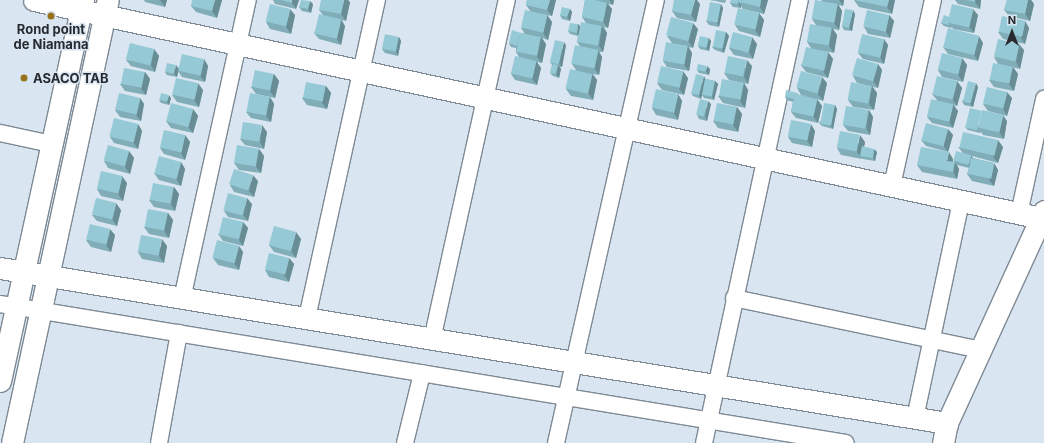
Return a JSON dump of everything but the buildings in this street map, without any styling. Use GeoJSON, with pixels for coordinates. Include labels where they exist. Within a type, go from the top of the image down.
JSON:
{"type":"FeatureCollection","features":[{"type":"Feature","properties":{"kind":"street"},"geometry":{"type":"LineString","coordinates":[[34,0],[106,8],[238,44],[1019,214],[1042,215],[947,423],[943,443]]}},
{"type":"Feature","properties":{"kind":"street"},"geometry":{"type":"LineString","coordinates":[[182,299],[248,0]]}},
{"type":"Feature","properties":{"kind":"street"},"geometry":{"type":"LineString","coordinates":[[307,318],[377,0]]}},
{"type":"Feature","properties":{"kind":"street"},"geometry":{"type":"LineString","coordinates":[[432,340],[507,0]]}},
{"type":"Feature","properties":{"kind":"street"},"geometry":{"type":"LineString","coordinates":[[556,443],[656,0]]}},
{"type":"Feature","properties":{"kind":"street"},"geometry":{"type":"LineString","coordinates":[[704,443],[734,298],[800,0]]}},
{"type":"Feature","properties":{"kind":"street"},"geometry":{"type":"LineString","coordinates":[[892,186],[933,0]]}},
{"type":"Feature","properties":{"kind":"street"},"geometry":{"type":"LineString","coordinates":[[0,381],[8,305],[24,272],[82,5]]}},
{"type":"Feature","properties":{"kind":"street"},"geometry":{"type":"LineString","coordinates":[[12,443],[106,8]]}},
{"type":"Feature","properties":{"kind":"street"},"geometry":{"type":"LineString","coordinates":[[1019,214],[1044,100]]}},
{"type":"Feature","properties":{"kind":"street"},"geometry":{"type":"LineString","coordinates":[[0,133],[51,144]]}},
{"type":"Feature","properties":{"kind":"street"},"geometry":{"type":"LineString","coordinates":[[915,418],[961,201]]}},
{"type":"Feature","properties":{"kind":"street"},"geometry":{"type":"LineString","coordinates":[[0,268],[715,387],[947,423]]}},
{"type":"Feature","properties":{"kind":"street"},"geometry":{"type":"LineString","coordinates":[[734,298],[980,350]]}},
{"type":"Feature","properties":{"kind":"street"},"geometry":{"type":"LineString","coordinates":[[8,305],[846,443]]}},
{"type":"Feature","properties":{"kind":"street"},"geometry":{"type":"LineString","coordinates":[[159,443],[179,333]]}},
{"type":"Feature","properties":{"kind":"street"},"geometry":{"type":"LineString","coordinates":[[405,443],[422,373]]}},
{"type":"Feature","properties":{"kind":"place","name":"Rond point de Niamana"},"geometry":{"type":"Point","coordinates":[51,16]}},
{"type":"Feature","properties":{"kind":"place","name":"ASACO TAB"},"geometry":{"type":"Point","coordinates":[24,78]}}]}
